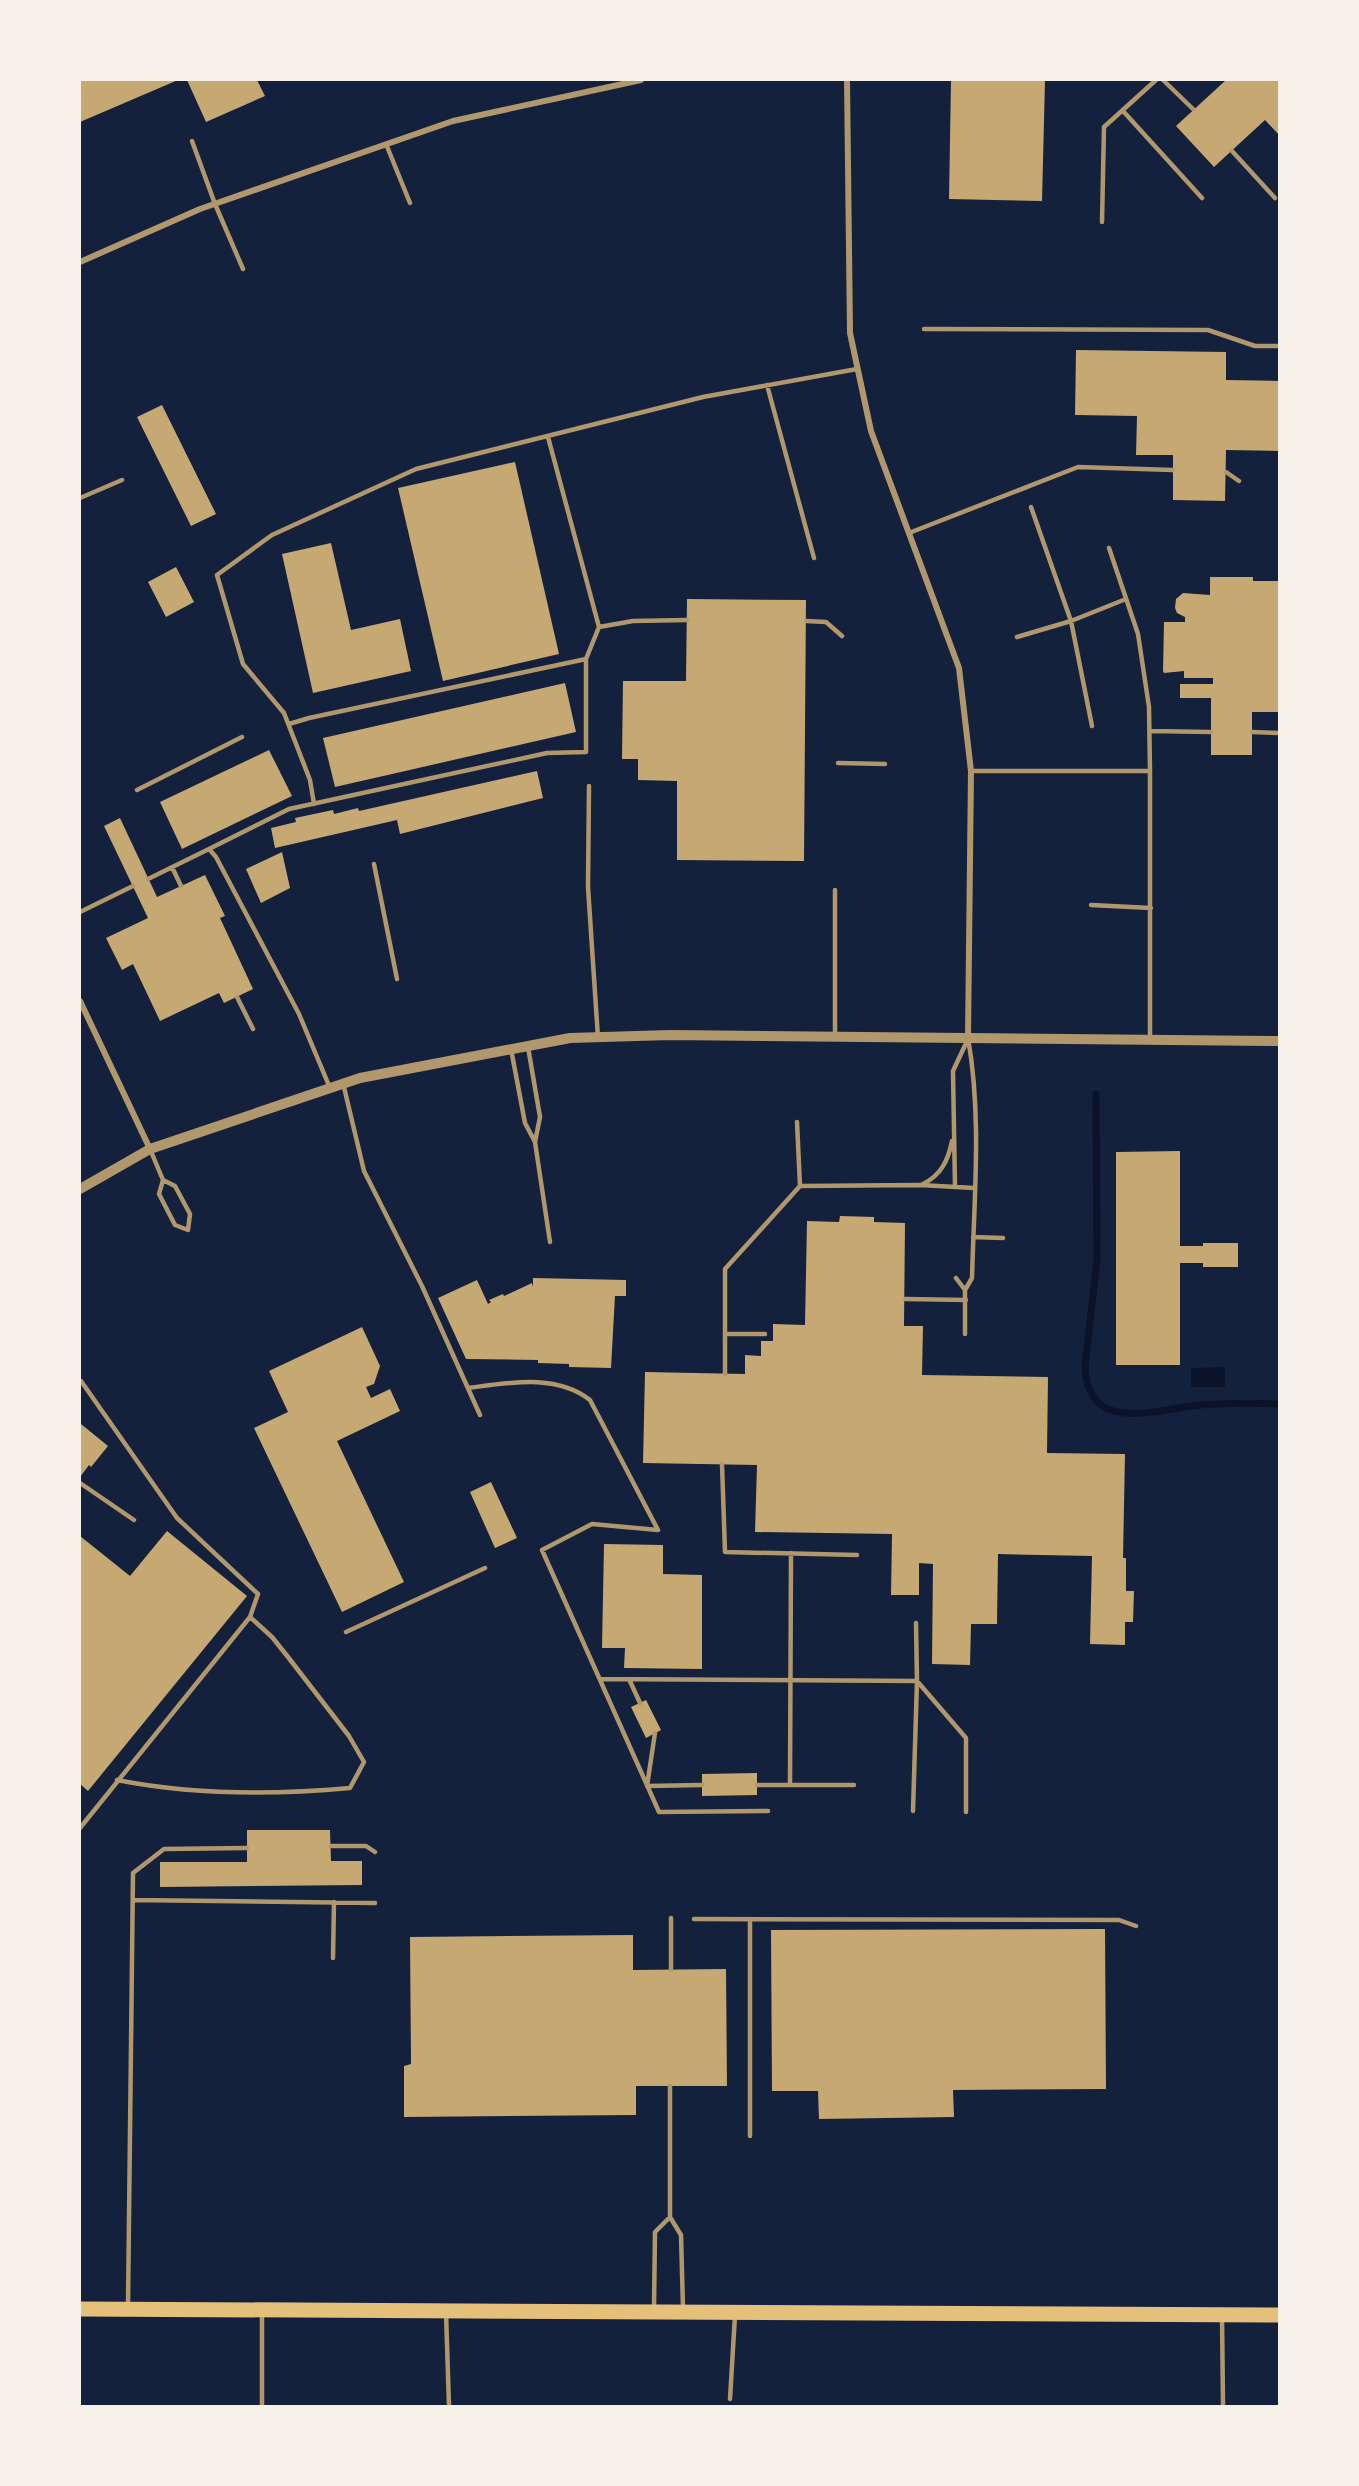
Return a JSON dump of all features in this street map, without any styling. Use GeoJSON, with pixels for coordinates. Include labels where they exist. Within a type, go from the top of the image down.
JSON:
{"type":"FeatureCollection","features":[{"type":"Feature","properties":{"kind":"main road"},"geometry":{"type":"LineString","coordinates":[[80,2308],[1280,2314]]}},
{"type":"Feature","properties":{"kind":"street"},"geometry":{"type":"LineString","coordinates":[[80,262],[215,204],[453,121],[641,80]]}},
{"type":"Feature","properties":{"kind":"street"},"geometry":{"type":"LineString","coordinates":[[847,80],[850,333],[871,431],[959,668],[971,771],[968,1038]]}},
{"type":"Feature","properties":{"kind":"street"},"geometry":{"type":"LineString","coordinates":[[80,1001],[150,1149]]}},
{"type":"Feature","properties":{"kind":"street"},"geometry":{"type":"LineString","coordinates":[[80,1189],[150,1149],[343,1083],[570,1038],[670,1035],[1280,1041]]}},
{"type":"Feature","properties":{"kind":"lane"},"geometry":{"type":"LineString","coordinates":[[1102,222],[1104,127],[1156,80]]}},
{"type":"Feature","properties":{"kind":"lane"},"geometry":{"type":"LineString","coordinates":[[1162,80],[1193,109]]}},
{"type":"Feature","properties":{"kind":"lane"},"geometry":{"type":"LineString","coordinates":[[1123,111],[1202,198]]}},
{"type":"Feature","properties":{"kind":"lane"},"geometry":{"type":"LineString","coordinates":[[192,141],[215,204],[243,269]]}},
{"type":"Feature","properties":{"kind":"lane"},"geometry":{"type":"LineString","coordinates":[[386,144],[410,203]]}},
{"type":"Feature","properties":{"kind":"lane"},"geometry":{"type":"LineString","coordinates":[[1232,150],[1275,198]]}},
{"type":"Feature","properties":{"kind":"lane"},"geometry":{"type":"LineString","coordinates":[[924,328],[1208,330],[1256,346],[1280,346]]}},
{"type":"Feature","properties":{"kind":"lane"},"geometry":{"type":"LineString","coordinates":[[314,804],[310,780],[284,713],[243,664],[217,575],[272,535],[416,469],[703,397],[857,369]]}},
{"type":"Feature","properties":{"kind":"lane"},"geometry":{"type":"LineString","coordinates":[[767,385],[814,558]]}},
{"type":"Feature","properties":{"kind":"lane"},"geometry":{"type":"LineString","coordinates":[[148,879],[290,809],[547,753],[586,752],[586,659],[599,627],[548,437]]}},
{"type":"Feature","properties":{"kind":"lane"},"geometry":{"type":"LineString","coordinates":[[909,533],[1078,467],[1173,470]]}},
{"type":"Feature","properties":{"kind":"lane"},"geometry":{"type":"LineString","coordinates":[[1226,472],[1239,481]]}},
{"type":"Feature","properties":{"kind":"lane"},"geometry":{"type":"LineString","coordinates":[[80,498],[122,480]]}},
{"type":"Feature","properties":{"kind":"lane"},"geometry":{"type":"LineString","coordinates":[[1031,507],[1071,621],[1092,726]]}},
{"type":"Feature","properties":{"kind":"lane"},"geometry":{"type":"LineString","coordinates":[[1109,548],[1138,634],[1149,707],[1150,1040]]}},
{"type":"Feature","properties":{"kind":"lane"},"geometry":{"type":"LineString","coordinates":[[1017,637],[1071,621],[1126,599]]}},
{"type":"Feature","properties":{"kind":"lane"},"geometry":{"type":"LineString","coordinates":[[599,627],[633,621],[687,620]]}},
{"type":"Feature","properties":{"kind":"lane"},"geometry":{"type":"LineString","coordinates":[[806,621],[826,622],[842,636]]}},
{"type":"Feature","properties":{"kind":"lane"},"geometry":{"type":"LineString","coordinates":[[288,724],[586,659]]}},
{"type":"Feature","properties":{"kind":"lane"},"geometry":{"type":"LineString","coordinates":[[1149,731],[1211,732]]}},
{"type":"Feature","properties":{"kind":"lane"},"geometry":{"type":"LineString","coordinates":[[1252,732],[1280,733]]}},
{"type":"Feature","properties":{"kind":"lane"},"geometry":{"type":"LineString","coordinates":[[137,790],[242,737]]}},
{"type":"Feature","properties":{"kind":"lane"},"geometry":{"type":"LineString","coordinates":[[838,763],[885,764]]}},
{"type":"Feature","properties":{"kind":"lane"},"geometry":{"type":"LineString","coordinates":[[971,771],[1150,771]]}},
{"type":"Feature","properties":{"kind":"lane"},"geometry":{"type":"LineString","coordinates":[[589,786],[588,888],[598,1038]]}},
{"type":"Feature","properties":{"kind":"lane"},"geometry":{"type":"LineString","coordinates":[[209,849],[216,857],[299,1014],[330,1088]]}},
{"type":"Feature","properties":{"kind":"lane"},"geometry":{"type":"LineString","coordinates":[[374,864],[397,979]]}},
{"type":"Feature","properties":{"kind":"lane"},"geometry":{"type":"LineString","coordinates":[[172,867],[181,886]]}},
{"type":"Feature","properties":{"kind":"lane"},"geometry":{"type":"LineString","coordinates":[[80,912],[133,886]]}},
{"type":"Feature","properties":{"kind":"lane"},"geometry":{"type":"LineString","coordinates":[[835,890],[835,1037]]}},
{"type":"Feature","properties":{"kind":"lane"},"geometry":{"type":"LineString","coordinates":[[1091,905],[1151,908]]}},
{"type":"Feature","properties":{"kind":"lane"},"geometry":{"type":"LineString","coordinates":[[237,997],[253,1029]]}},
{"type":"Feature","properties":{"kind":"lane"},"geometry":{"type":"LineString","coordinates":[[955,1187],[953,1071],[968,1038]]}},
{"type":"Feature","properties":{"kind":"lane"},"geometry":{"type":"LineString","coordinates":[[965,1290],[972,1278],[974,1188],[974,1069],[968,1038]]}},
{"type":"Feature","properties":{"kind":"lane"},"geometry":{"type":"LineString","coordinates":[[528,1046],[540,1117],[535,1142]]}},
{"type":"Feature","properties":{"kind":"lane"},"geometry":{"type":"LineString","coordinates":[[511,1049],[525,1123],[535,1142],[550,1242]]}},
{"type":"Feature","properties":{"kind":"lane"},"geometry":{"type":"LineString","coordinates":[[343,1083],[364,1171],[422,1286],[480,1415]]}},
{"type":"Feature","properties":{"kind":"lane"},"geometry":{"type":"LineString","coordinates":[[725,1374],[725,1269],[800,1186],[797,1122]]}},
{"type":"Feature","properties":{"kind":"lane"},"geometry":{"type":"LineString","coordinates":[[920,1185],[935,1178],[944,1165],[950,1154],[954,1131]]}},
{"type":"Feature","properties":{"kind":"lane"},"geometry":{"type":"LineString","coordinates":[[150,1149],[163,1180],[159,1194],[175,1224],[188,1230],[190,1214],[175,1186],[163,1180]]}},
{"type":"Feature","properties":{"kind":"lane"},"geometry":{"type":"LineString","coordinates":[[800,1186],[920,1185],[974,1188]]}},
{"type":"Feature","properties":{"kind":"lane"},"geometry":{"type":"LineString","coordinates":[[973,1237],[1003,1238]]}},
{"type":"Feature","properties":{"kind":"lane"},"geometry":{"type":"LineString","coordinates":[[956,1278],[965,1290],[965,1334]]}},
{"type":"Feature","properties":{"kind":"lane"},"geometry":{"type":"LineString","coordinates":[[904,1299],[966,1300]]}},
{"type":"Feature","properties":{"kind":"lane"},"geometry":{"type":"LineString","coordinates":[[725,1334],[765,1334]]}},
{"type":"Feature","properties":{"kind":"lane"},"geometry":{"type":"LineString","coordinates":[[80,1828],[250,1617],[258,1594],[177,1518],[81,1381]]}},
{"type":"Feature","properties":{"kind":"lane"},"geometry":{"type":"LineString","coordinates":[[468,1388],[531,1382],[552,1383],[579,1392],[590,1400],[658,1530],[592,1524],[542,1550],[659,1812],[768,1811]]}},
{"type":"Feature","properties":{"kind":"lane"},"geometry":{"type":"LineString","coordinates":[[722,1464],[725,1552],[856,1555]]}},
{"type":"Feature","properties":{"kind":"lane"},"geometry":{"type":"LineString","coordinates":[[80,1483],[134,1520]]}},
{"type":"Feature","properties":{"kind":"lane"},"geometry":{"type":"LineString","coordinates":[[790,1785],[791,1553]]}},
{"type":"Feature","properties":{"kind":"lane"},"geometry":{"type":"LineString","coordinates":[[346,1632],[485,1568]]}},
{"type":"Feature","properties":{"kind":"lane"},"geometry":{"type":"LineString","coordinates":[[117,1780],[173,1789],[298,1792],[350,1788],[364,1762],[349,1736],[272,1637],[250,1617]]}},
{"type":"Feature","properties":{"kind":"lane"},"geometry":{"type":"LineString","coordinates":[[913,1811],[917,1681],[916,1623]]}},
{"type":"Feature","properties":{"kind":"lane"},"geometry":{"type":"LineString","coordinates":[[600,1680],[917,1681],[966,1738],[966,1812]]}},
{"type":"Feature","properties":{"kind":"lane"},"geometry":{"type":"LineString","coordinates":[[628,1680],[640,1703]]}},
{"type":"Feature","properties":{"kind":"lane"},"geometry":{"type":"LineString","coordinates":[[647,1786],[655,1733]]}},
{"type":"Feature","properties":{"kind":"lane"},"geometry":{"type":"LineString","coordinates":[[647,1786],[702,1785]]}},
{"type":"Feature","properties":{"kind":"lane"},"geometry":{"type":"LineString","coordinates":[[757,1785],[854,1785]]}},
{"type":"Feature","properties":{"kind":"lane"},"geometry":{"type":"LineString","coordinates":[[331,1846],[366,1846],[375,1852]]}},
{"type":"Feature","properties":{"kind":"lane"},"geometry":{"type":"LineString","coordinates":[[128,2309],[133,1873],[164,1849],[247,1848]]}},
{"type":"Feature","properties":{"kind":"lane"},"geometry":{"type":"LineString","coordinates":[[133,1900],[375,1902]]}},
{"type":"Feature","properties":{"kind":"lane"},"geometry":{"type":"LineString","coordinates":[[333,1958],[334,1902]]}},
{"type":"Feature","properties":{"kind":"lane"},"geometry":{"type":"LineString","coordinates":[[671,1918],[671,1970]]}},
{"type":"Feature","properties":{"kind":"lane"},"geometry":{"type":"LineString","coordinates":[[694,1919],[1119,1920],[1136,1926]]}},
{"type":"Feature","properties":{"kind":"lane"},"geometry":{"type":"LineString","coordinates":[[750,1919],[750,2136]]}},
{"type":"Feature","properties":{"kind":"lane"},"geometry":{"type":"LineString","coordinates":[[670,2086],[669,2217],[681,2235],[683,2311]]}},
{"type":"Feature","properties":{"kind":"lane"},"geometry":{"type":"LineString","coordinates":[[654,2311],[655,2232],[669,2217]]}},
{"type":"Feature","properties":{"kind":"lane"},"geometry":{"type":"LineString","coordinates":[[262,2310],[262,2406]]}},
{"type":"Feature","properties":{"kind":"lane"},"geometry":{"type":"LineString","coordinates":[[446,2310],[448,2406]]}},
{"type":"Feature","properties":{"kind":"lane"},"geometry":{"type":"LineString","coordinates":[[730,2399],[735,2311]]}},
{"type":"Feature","properties":{"kind":"lane"},"geometry":{"type":"LineString","coordinates":[[1222,2314],[1223,2406]]}},
{"type":"Feature","properties":{"kind":"water"},"geometry":{"type":"Polygon","coordinates":[[[1225,1367],[1225,1387],[1191,1387],[1191,1368],[1225,1367]]]}},
{"type":"Feature","properties":{"kind":"building"},"geometry":{"type":"Polygon","coordinates":[[[80,80],[178,80],[80,122],[80,80]]]}},
{"type":"Feature","properties":{"kind":"building"},"geometry":{"type":"Polygon","coordinates":[[[187,80],[257,80],[265,96],[206,122],[187,80]]]}},
{"type":"Feature","properties":{"kind":"building"},"geometry":{"type":"Polygon","coordinates":[[[1226,80],[1280,80],[1280,136],[1265,120],[1214,167],[1176,126],[1226,80]]]}},
{"type":"Feature","properties":{"kind":"building"},"geometry":{"type":"Polygon","coordinates":[[[951,81],[1045,81],[1042,201],[949,199],[951,81]]]}},
{"type":"Feature","properties":{"kind":"building"},"geometry":{"type":"Polygon","coordinates":[[[1076,350],[1226,352],[1226,380],[1280,381],[1280,451],[1226,450],[1225,501],[1173,500],[1173,455],[1136,455],[1137,416],[1075,415],[1076,350]]]}},
{"type":"Feature","properties":{"kind":"building"},"geometry":{"type":"Polygon","coordinates":[[[162,405],[216,514],[191,526],[137,417],[162,405]]]}},
{"type":"Feature","properties":{"kind":"building"},"geometry":{"type":"Polygon","coordinates":[[[515,462],[559,654],[443,681],[398,488],[515,462]]]}},
{"type":"Feature","properties":{"kind":"building"},"geometry":{"type":"Polygon","coordinates":[[[331,543],[351,630],[400,619],[411,671],[313,693],[282,554],[331,543]]]}},
{"type":"Feature","properties":{"kind":"building"},"geometry":{"type":"Polygon","coordinates":[[[176,567],[194,602],[166,617],[148,582],[176,567]]]}},
{"type":"Feature","properties":{"kind":"building"},"geometry":{"type":"Polygon","coordinates":[[[1210,577],[1253,577],[1253,581],[1280,581],[1280,712],[1252,712],[1252,755],[1211,755],[1211,698],[1180,698],[1180,684],[1213,684],[1213,678],[1184,678],[1184,671],[1164,673],[1163,671],[1164,622],[1185,622],[1185,617],[1177,613],[1175,608],[1176,599],[1183,593],[1210,595],[1210,577]]]}},
{"type":"Feature","properties":{"kind":"building"},"geometry":{"type":"Polygon","coordinates":[[[687,599],[806,600],[804,861],[677,860],[677,781],[638,780],[638,759],[622,759],[623,681],[686,681],[687,599]]]}},
{"type":"Feature","properties":{"kind":"building"},"geometry":{"type":"Polygon","coordinates":[[[565,683],[576,732],[335,787],[323,738],[565,683]]]}},
{"type":"Feature","properties":{"kind":"building"},"geometry":{"type":"Polygon","coordinates":[[[269,750],[292,796],[182,849],[160,802],[269,750]]]}},
{"type":"Feature","properties":{"kind":"building"},"geometry":{"type":"Polygon","coordinates":[[[537,771],[543,798],[400,834],[397,820],[275,848],[271,828],[296,822],[295,818],[333,810],[334,814],[358,808],[359,811],[537,771]]]}},
{"type":"Feature","properties":{"kind":"building"},"geometry":{"type":"Polygon","coordinates":[[[120,818],[157,897],[205,875],[225,916],[220,918],[253,989],[224,1003],[219,993],[160,1021],[133,964],[122,970],[106,938],[148,918],[104,826],[120,818]]]}},
{"type":"Feature","properties":{"kind":"building"},"geometry":{"type":"Polygon","coordinates":[[[282,852],[290,888],[261,903],[246,869],[282,852]]]}},
{"type":"Feature","properties":{"kind":"building"},"geometry":{"type":"Polygon","coordinates":[[[1180,1151],[1180,1246],[1203,1246],[1203,1243],[1238,1243],[1238,1267],[1203,1267],[1203,1263],[1180,1263],[1180,1365],[1116,1365],[1116,1152],[1180,1151]]]}},
{"type":"Feature","properties":{"kind":"building"},"geometry":{"type":"Polygon","coordinates":[[[840,1216],[874,1217],[874,1222],[905,1223],[904,1326],[923,1326],[922,1375],[1048,1377],[1047,1453],[1125,1454],[1123,1558],[1126,1558],[1126,1591],[1134,1591],[1133,1622],[1125,1622],[1125,1645],[1090,1644],[1092,1556],[998,1554],[997,1624],[971,1624],[970,1665],[932,1664],[933,1564],[919,1563],[919,1595],[891,1595],[892,1534],[755,1532],[757,1465],[643,1463],[645,1372],[745,1374],[745,1355],[761,1356],[761,1341],[773,1341],[773,1324],[805,1325],[807,1221],[839,1222],[840,1216]]]}},
{"type":"Feature","properties":{"kind":"building"},"geometry":{"type":"Polygon","coordinates":[[[533,1278],[626,1280],[626,1296],[615,1296],[611,1368],[569,1367],[569,1364],[538,1363],[538,1360],[466,1359],[438,1298],[477,1280],[488,1304],[491,1302],[489,1300],[532,1283],[533,1287],[533,1278]]]}},
{"type":"Feature","properties":{"kind":"building"},"geometry":{"type":"Polygon","coordinates":[[[362,1327],[380,1366],[374,1384],[366,1387],[371,1398],[390,1389],[400,1411],[337,1441],[404,1582],[342,1612],[254,1428],[288,1412],[269,1371],[362,1327]]]}},
{"type":"Feature","properties":{"kind":"building"},"geometry":{"type":"Polygon","coordinates":[[[81,1424],[108,1446],[80,1477],[81,1424]]]}},
{"type":"Feature","properties":{"kind":"building"},"geometry":{"type":"Polygon","coordinates":[[[491,1482],[517,1538],[495,1548],[470,1492],[491,1482]]]}},
{"type":"Feature","properties":{"kind":"building"},"geometry":{"type":"Polygon","coordinates":[[[167,1531],[247,1596],[88,1791],[80,1784],[80,1536],[130,1576],[167,1531]]]}},
{"type":"Feature","properties":{"kind":"building"},"geometry":{"type":"Polygon","coordinates":[[[604,1544],[663,1545],[663,1574],[702,1575],[702,1669],[624,1668],[625,1648],[602,1648],[604,1544]]]}},
{"type":"Feature","properties":{"kind":"building"},"geometry":{"type":"Polygon","coordinates":[[[646,1700],[661,1730],[646,1738],[631,1707],[646,1700]]]}},
{"type":"Feature","properties":{"kind":"building"},"geometry":{"type":"Polygon","coordinates":[[[757,1773],[757,1795],[702,1796],[702,1774],[757,1773]]]}},
{"type":"Feature","properties":{"kind":"building"},"geometry":{"type":"Polygon","coordinates":[[[247,1830],[330,1830],[331,1861],[362,1861],[362,1885],[160,1887],[160,1862],[247,1862],[247,1830]]]}},
{"type":"Feature","properties":{"kind":"building"},"geometry":{"type":"Polygon","coordinates":[[[1105,1929],[1106,2089],[953,2090],[954,2117],[819,2119],[818,2091],[772,2091],[771,1930],[1105,1929]]]}},
{"type":"Feature","properties":{"kind":"building"},"geometry":{"type":"Polygon","coordinates":[[[633,1935],[633,1970],[726,1969],[727,2086],[636,2086],[636,2115],[404,2117],[404,2066],[411,2064],[410,1937],[633,1935]]]}},
{"type":"Feature","properties":{"kind":"waterway"},"geometry":{"type":"LineString","coordinates":[[1096,1094],[1097,1260],[1085,1366],[1089,1388],[1098,1402],[1111,1410],[1128,1413],[1146,1413],[1210,1404],[1280,1404]]}}]}
